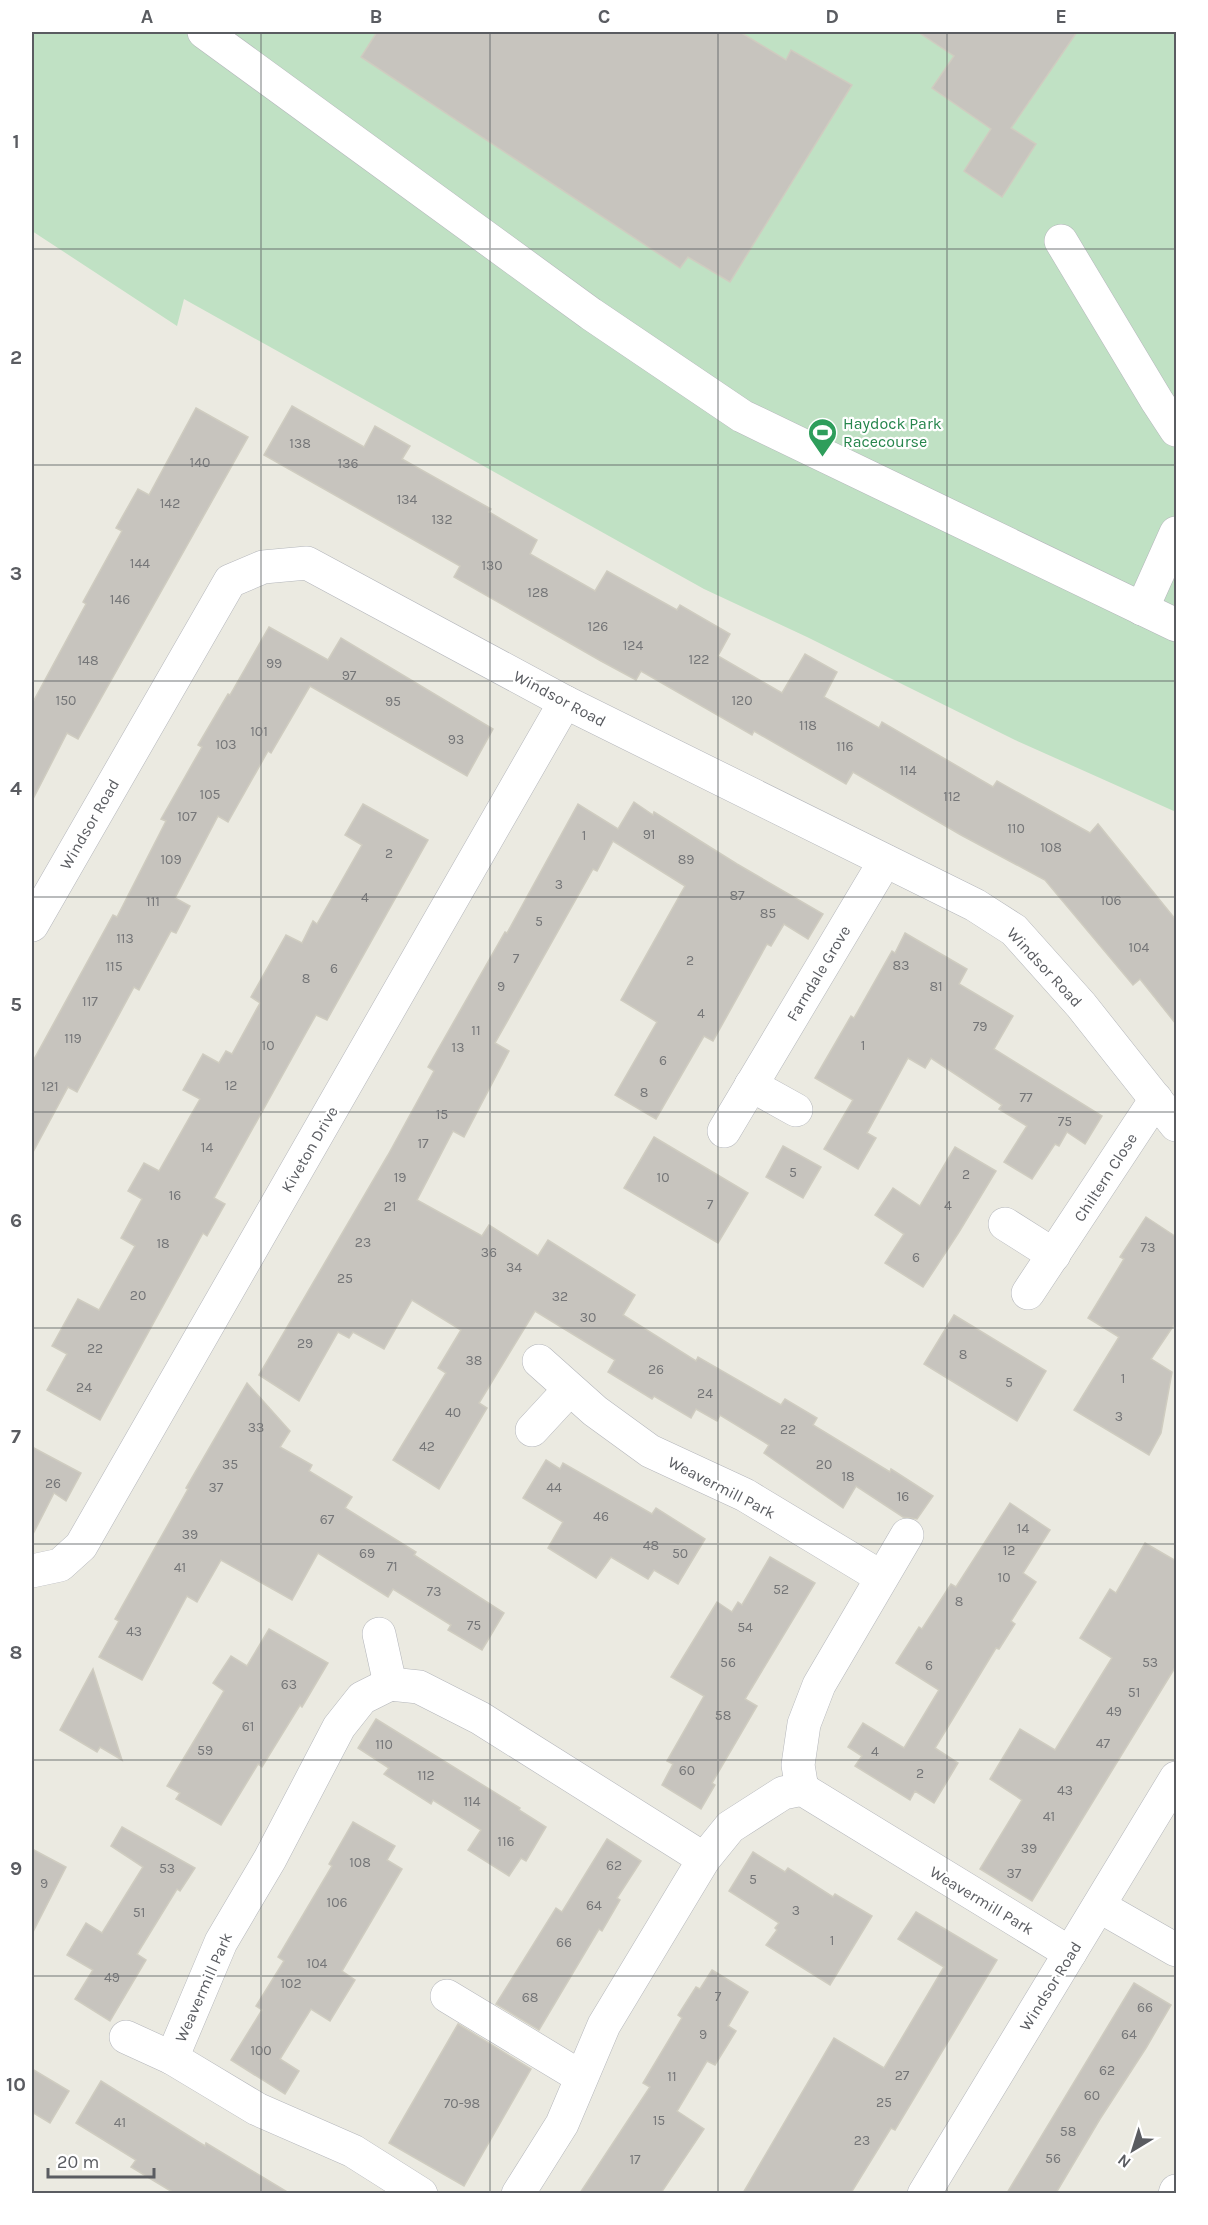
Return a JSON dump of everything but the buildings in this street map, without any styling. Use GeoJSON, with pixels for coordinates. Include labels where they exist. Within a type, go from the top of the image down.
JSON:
{"type":"FeatureCollection","features":[{"type":"Feature","properties":{"kind":"street"},"geometry":{"type":"LineString","coordinates":[[204,32],[591,314],[742,416],[1176,625]]}},
{"type":"Feature","properties":{"kind":"street"},"geometry":{"type":"LineString","coordinates":[[1061,242],[1176,429]]}},
{"type":"Feature","properties":{"kind":"street"},"geometry":{"type":"LineString","coordinates":[[1142,609],[1176,533]]}},
{"type":"Feature","properties":{"kind":"street","name":"Windsor Road"},"geometry":{"type":"LineString","coordinates":[[32,925],[230,581],[263,567],[307,563],[565,702],[975,905],[1014,930],[1082,1005],[1176,1125]]}},
{"type":"Feature","properties":{"kind":"street","name":"Kiveton Drive"},"geometry":{"type":"LineString","coordinates":[[32,1571],[60,1565],[81,1546],[565,702]]}},
{"type":"Feature","properties":{"kind":"street","name":"Farndale Grove"},"geometry":{"type":"LineString","coordinates":[[724,1131],[885,861]]}},
{"type":"Feature","properties":{"kind":"street"},"geometry":{"type":"LineString","coordinates":[[751,1085],[795,1110]]}},
{"type":"Feature","properties":{"kind":"street","name":"Chiltern Close"},"geometry":{"type":"LineString","coordinates":[[1028,1293],[1156,1099]]}},
{"type":"Feature","properties":{"kind":"street"},"geometry":{"type":"LineString","coordinates":[[1005,1224],[1054,1255]]}},
{"type":"Feature","properties":{"kind":"street","name":"Weavermill Park"},"geometry":{"type":"LineString","coordinates":[[539,1361],[569,1390],[650,1451],[745,1495],[881,1577]]}},
{"type":"Feature","properties":{"kind":"street"},"geometry":{"type":"LineString","coordinates":[[532,1430],[569,1390]]}},
{"type":"Feature","properties":{"kind":"street"},"geometry":{"type":"LineString","coordinates":[[518,2193],[562,2124],[604,2025],[704,1859],[730,1827],[783,1794],[802,1789],[798,1765],[804,1724],[819,1685],[907,1535]]}},
{"type":"Feature","properties":{"kind":"street"},"geometry":{"type":"LineString","coordinates":[[379,1634],[390,1684],[419,1687],[480,1718],[704,1859]]}},
{"type":"Feature","properties":{"kind":"street","name":"Weavermill Park"},"geometry":{"type":"LineString","coordinates":[[390,1684],[362,1698],[339,1726],[270,1858],[221,1942],[172,2058],[257,2109],[353,2151],[421,2193]]}},
{"type":"Feature","properties":{"kind":"street","name":"Windsor Road"},"geometry":{"type":"LineString","coordinates":[[924,2193],[1176,1778]]}},
{"type":"Feature","properties":{"kind":"street","name":"Weavermill Park"},"geometry":{"type":"LineString","coordinates":[[802,1789],[1070,1953]]}},
{"type":"Feature","properties":{"kind":"street"},"geometry":{"type":"LineString","coordinates":[[1099,1906],[1176,1950]]}},
{"type":"Feature","properties":{"kind":"street"},"geometry":{"type":"LineString","coordinates":[[447,1996],[582,2077]]}},
{"type":"Feature","properties":{"kind":"street"},"geometry":{"type":"LineString","coordinates":[[126,2037],[172,2058]]}},
{"type":"Feature","properties":{"kind":"green space","name":"Haydock Park Racecourse"},"geometry":{"type":"Polygon","coordinates":[[[32,32],[1176,32],[1176,812],[1015,740],[807,637],[704,589],[184,299],[177,326],[32,231],[32,32]]]}},
{"type":"Feature","properties":{"kind":"place","name":"Haydock Park Racecourse"},"geometry":{"type":"Point","coordinates":[822,458]}}]}
